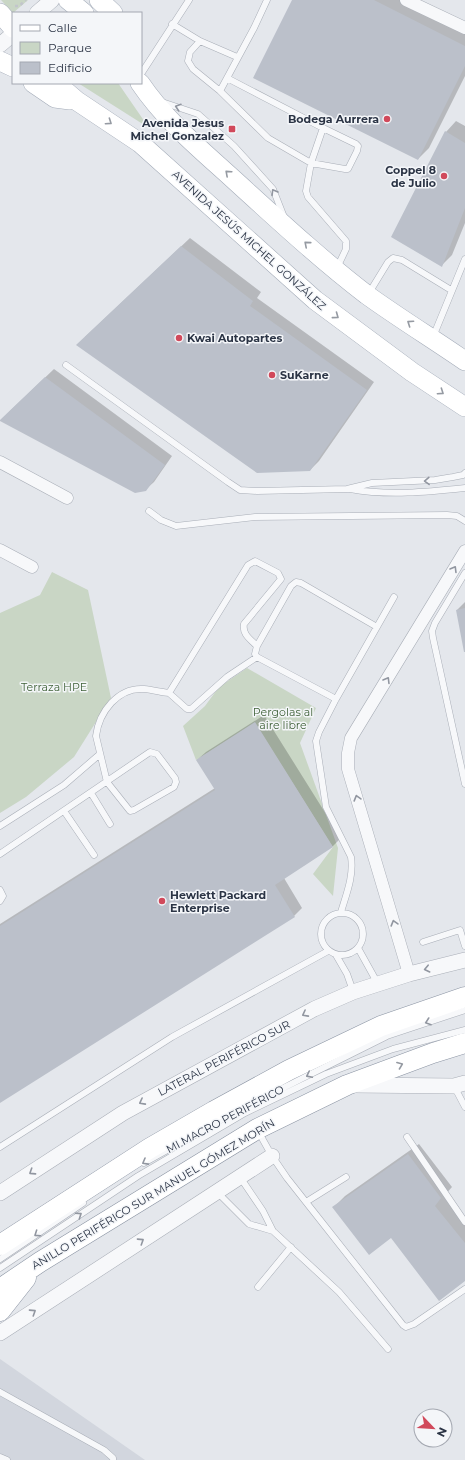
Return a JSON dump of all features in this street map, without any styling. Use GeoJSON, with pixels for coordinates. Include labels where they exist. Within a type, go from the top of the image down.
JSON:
{"type":"FeatureCollection","features":[{"type":"Feature","properties":{"kind":"highway"},"geometry":{"type":"LineString","coordinates":[[0,1245],[150,1148],[290,1070],[381,1026],[465,997]]}},
{"type":"Feature","properties":{"kind":"highway","name":"ANILLO PERIFÉRICO SUR MANUEL GÓMEZ MORÍN"},"geometry":{"type":"LineString","coordinates":[[0,1289],[40,1262],[257,1129],[347,1085],[433,1053],[465,1043]]}},
{"type":"Feature","properties":{"kind":"highway"},"geometry":{"type":"LineString","coordinates":[[0,1242],[23,1230]]}},
{"type":"Feature","properties":{"kind":"highway"},"geometry":{"type":"LineString","coordinates":[[0,1311],[40,1262]]}},
{"type":"Feature","properties":{"kind":"main road"},"geometry":{"type":"LineString","coordinates":[[68,0],[83,12]]}},
{"type":"Feature","properties":{"kind":"main road"},"geometry":{"type":"LineString","coordinates":[[99,0],[112,12]]}},
{"type":"Feature","properties":{"kind":"main road"},"geometry":{"type":"LineString","coordinates":[[0,14],[12,27]]}},
{"type":"Feature","properties":{"kind":"main road"},"geometry":{"type":"LineString","coordinates":[[0,61],[12,67]]}},
{"type":"Feature","properties":{"kind":"main road"},"geometry":{"type":"LineString","coordinates":[[34,84],[55,98],[77,101]]}},
{"type":"Feature","properties":{"kind":"main road","name":"AVENIDA JESÚS MICHEL GONZÁLEZ"},"geometry":{"type":"LineString","coordinates":[[57,84],[77,101],[140,143],[315,300],[412,372],[465,408]]}},
{"type":"Feature","properties":{"kind":"main road"},"geometry":{"type":"LineString","coordinates":[[145,91],[169,120],[336,270],[368,295],[465,361]]}},
{"type":"Feature","properties":{"kind":"street"},"geometry":{"type":"LineString","coordinates":[[38,12],[52,0]]}},
{"type":"Feature","properties":{"kind":"street"},"geometry":{"type":"LineString","coordinates":[[406,0],[465,28]]}},
{"type":"Feature","properties":{"kind":"street"},"geometry":{"type":"LineString","coordinates":[[0,45],[12,35]]}},
{"type":"Feature","properties":{"kind":"street"},"geometry":{"type":"LineString","coordinates":[[0,462],[67,498]]}},
{"type":"Feature","properties":{"kind":"street"},"geometry":{"type":"LineString","coordinates":[[0,550],[32,567]]}},
{"type":"Feature","properties":{"kind":"street"},"geometry":{"type":"LineString","coordinates":[[409,974],[348,769],[348,753],[351,738],[465,551]]}},
{"type":"Feature","properties":{"kind":"street","name":"LATERAL PERIFÉRICO SUR"},"geometry":{"type":"LineString","coordinates":[[0,1193],[123,1113],[314,1009],[353,992],[409,974],[461,962]]}},
{"type":"Feature","properties":{"kind":"street"},"geometry":{"type":"LineString","coordinates":[[347,1085],[459,1084]]}},
{"type":"Feature","properties":{"kind":"street"},"geometry":{"type":"LineString","coordinates":[[0,1334],[272,1156]]}},
{"type":"Feature","properties":{"kind":"lane"},"geometry":{"type":"LineString","coordinates":[[142,72],[189,0]]}},
{"type":"Feature","properties":{"kind":"lane"},"geometry":{"type":"LineString","coordinates":[[220,91],[254,28],[267,0]]}},
{"type":"Feature","properties":{"kind":"lane"},"geometry":{"type":"LineString","coordinates":[[172,24],[200,41],[238,57]]}},
{"type":"Feature","properties":{"kind":"lane"},"geometry":{"type":"LineString","coordinates":[[200,41],[190,52],[188,62],[193,69],[220,91],[268,138],[311,163],[346,169],[349,167],[357,151],[358,146],[356,144],[227,78]]}},
{"type":"Feature","properties":{"kind":"lane"},"geometry":{"type":"LineString","coordinates":[[323,128],[311,163],[306,191],[308,197],[346,241],[346,249],[336,270]]}},
{"type":"Feature","properties":{"kind":"lane"},"geometry":{"type":"LineString","coordinates":[[368,295],[388,262],[393,258],[402,260],[452,290]]}},
{"type":"Feature","properties":{"kind":"lane"},"geometry":{"type":"LineString","coordinates":[[432,338],[465,259]]}},
{"type":"Feature","properties":{"kind":"lane"},"geometry":{"type":"LineString","coordinates":[[66,365],[240,490],[347,489],[370,493],[431,492],[465,488]]}},
{"type":"Feature","properties":{"kind":"lane"},"geometry":{"type":"LineString","coordinates":[[347,489],[372,482],[435,480],[463,475],[465,473]]}},
{"type":"Feature","properties":{"kind":"lane"},"geometry":{"type":"LineString","coordinates":[[149,511],[161,520],[176,526],[256,517],[447,515],[457,516],[465,521]]}},
{"type":"Feature","properties":{"kind":"lane"},"geometry":{"type":"LineString","coordinates":[[169,694],[248,565],[255,561],[278,573],[280,579],[244,624],[244,633],[257,646]]}},
{"type":"Feature","properties":{"kind":"lane"},"geometry":{"type":"LineString","coordinates":[[465,574],[435,623],[432,631],[432,638],[465,784]]}},
{"type":"Feature","properties":{"kind":"lane"},"geometry":{"type":"LineString","coordinates":[[336,700],[257,657],[254,654],[257,646],[291,586],[296,582],[301,583],[377,627]]}},
{"type":"Feature","properties":{"kind":"lane"},"geometry":{"type":"LineString","coordinates":[[341,912],[352,872],[351,857],[326,807],[316,746],[319,732],[394,597]]}},
{"type":"Feature","properties":{"kind":"lane"},"geometry":{"type":"LineString","coordinates":[[0,854],[91,793],[107,782],[148,753],[152,752],[157,754],[175,778],[176,782],[174,787],[131,811],[129,810],[107,782],[100,754],[96,736],[97,728],[105,710],[124,693],[144,689],[169,694],[187,709],[191,709],[227,677],[257,657]]}},
{"type":"Feature","properties":{"kind":"lane"},"geometry":{"type":"LineString","coordinates":[[0,826],[64,785],[100,754]]}},
{"type":"Feature","properties":{"kind":"lane"},"geometry":{"type":"LineString","coordinates":[[91,793],[110,824]]}},
{"type":"Feature","properties":{"kind":"lane"},"geometry":{"type":"LineString","coordinates":[[64,811],[94,855]]}},
{"type":"Feature","properties":{"kind":"lane"},"geometry":{"type":"LineString","coordinates":[[0,890],[3,896],[0,901]]}},
{"type":"Feature","properties":{"kind":"lane"},"geometry":{"type":"LineString","coordinates":[[336,955],[349,954],[358,948],[363,938],[362,926],[358,919],[350,914],[341,912],[331,915],[325,920],[321,927],[320,937],[324,947],[336,955],[347,974],[353,992]]}},
{"type":"Feature","properties":{"kind":"lane"},"geometry":{"type":"LineString","coordinates":[[423,942],[460,930],[465,946]]}},
{"type":"Feature","properties":{"kind":"lane"},"geometry":{"type":"LineString","coordinates":[[358,948],[378,984]]}},
{"type":"Feature","properties":{"kind":"lane"},"geometry":{"type":"LineString","coordinates":[[0,1147],[172,1037],[328,950]]}},
{"type":"Feature","properties":{"kind":"lane","name":"MI MACRO PERIFÉRICO"},"geometry":{"type":"LineString","coordinates":[[137,1167],[243,1108],[387,1036],[465,1010]]}},
{"type":"Feature","properties":{"kind":"lane","name":"MI MACRO PERIFÉRICO"},"geometry":{"type":"LineString","coordinates":[[0,1268],[138,1176],[245,1113],[326,1074],[385,1052],[465,1030]]}},
{"type":"Feature","properties":{"kind":"lane"},"geometry":{"type":"LineString","coordinates":[[459,1084],[465,1107]]}},
{"type":"Feature","properties":{"kind":"lane"},"geometry":{"type":"LineString","coordinates":[[257,1129],[272,1156],[306,1202],[400,1322],[406,1327],[414,1324],[465,1289]]}},
{"type":"Feature","properties":{"kind":"lane"},"geometry":{"type":"LineString","coordinates":[[407,1137],[465,1222]]}},
{"type":"Feature","properties":{"kind":"lane"},"geometry":{"type":"LineString","coordinates":[[240,1177],[263,1210],[273,1231],[339,1292],[388,1349]]}},
{"type":"Feature","properties":{"kind":"lane"},"geometry":{"type":"LineString","coordinates":[[306,1202],[346,1177]]}},
{"type":"Feature","properties":{"kind":"lane"},"geometry":{"type":"LineString","coordinates":[[216,1192],[249,1224],[273,1231]]}},
{"type":"Feature","properties":{"kind":"lane"},"geometry":{"type":"LineString","coordinates":[[0,1259],[91,1198]]}},
{"type":"Feature","properties":{"kind":"lane"},"geometry":{"type":"LineString","coordinates":[[258,1287],[290,1247]]}},
{"type":"Feature","properties":{"kind":"lane"},"geometry":{"type":"LineString","coordinates":[[0,1392],[104,1450],[113,1460]]}},
{"type":"Feature","properties":{"kind":"lane"},"geometry":{"type":"LineString","coordinates":[[0,1457],[7,1460]]}},
{"type":"Feature","properties":{"kind":"path"},"geometry":{"type":"LineString","coordinates":[[19,6],[26,0]]}},
{"type":"Feature","properties":{"kind":"shaded area"},"geometry":{"type":"Polygon","coordinates":[[[0,1359],[145,1460],[0,1460],[0,1359]]]}},
{"type":"Feature","properties":{"kind":"green space"},"geometry":{"type":"Polygon","coordinates":[[[1,0],[28,0],[14,12],[12,12],[1,0]]]}},
{"type":"Feature","properties":{"kind":"green space"},"geometry":{"type":"Polygon","coordinates":[[[80,84],[119,84],[149,128],[80,84]]]}},
{"type":"Feature","properties":{"kind":"green space","name":"Terraza HPE"},"geometry":{"type":"Polygon","coordinates":[[[52,572],[88,590],[111,698],[74,757],[26,797],[0,813],[0,613],[40,595],[52,572]]]}},
{"type":"Feature","properties":{"kind":"green space","name":"Pergolas al aire libre"},"geometry":{"type":"Polygon","coordinates":[[[247,668],[316,708],[300,743],[338,848],[333,896],[313,874],[333,847],[255,723],[196,760],[183,726],[205,706],[219,687],[247,668]]]}},
{"type":"Feature","properties":{"kind":"building","name":"Bodega Aurrera"},"geometry":{"type":"Polygon","coordinates":[[[292,0],[374,0],[465,46],[465,66],[418,160],[253,78],[292,0]]]}},
{"type":"Feature","properties":{"kind":"building","name":"Coppel 8 de Julio"},"geometry":{"type":"Polygon","coordinates":[[[445,131],[465,143],[465,208],[442,267],[391,237],[445,131]]]}},
{"type":"Feature","properties":{"kind":"building"},"geometry":{"type":"Polygon","coordinates":[[[181,246],[253,301],[250,306],[367,390],[310,471],[257,473],[76,345],[181,246]]]}},
{"type":"Feature","properties":{"kind":"building"},"geometry":{"type":"Polygon","coordinates":[[[45,377],[165,465],[146,491],[135,493],[0,421],[45,377]]]}},
{"type":"Feature","properties":{"kind":"building"},"geometry":{"type":"Polygon","coordinates":[[[465,608],[465,652],[464,652],[456,610],[465,608]]]}},
{"type":"Feature","properties":{"kind":"building","name":"Hewlett Packard Enterprise"},"geometry":{"type":"Polygon","coordinates":[[[255,722],[333,847],[275,885],[295,917],[0,1103],[0,926],[215,790],[196,760],[255,722]]]}},
{"type":"Feature","properties":{"kind":"building"},"geometry":{"type":"Polygon","coordinates":[[[408,1154],[441,1198],[435,1206],[465,1243],[465,1281],[439,1301],[391,1238],[369,1255],[332,1207],[408,1154]]]}},
{"type":"Feature","properties":{"kind":"place","name":"Bodega Aurrera"},"geometry":{"type":"Point","coordinates":[387,119]}},
{"type":"Feature","properties":{"kind":"place","name":"Avenida Jesus Michel Gonzalez"},"geometry":{"type":"Point","coordinates":[232,129]}},
{"type":"Feature","properties":{"kind":"place","name":"Coppel 8 de Julio"},"geometry":{"type":"Point","coordinates":[444,176]}},
{"type":"Feature","properties":{"kind":"place","name":"Kwai Autopartes"},"geometry":{"type":"Point","coordinates":[179,338]}},
{"type":"Feature","properties":{"kind":"place","name":"SuKarne"},"geometry":{"type":"Point","coordinates":[272,375]}},
{"type":"Feature","properties":{"kind":"place","name":"Hewlett Packard Enterprise"},"geometry":{"type":"Point","coordinates":[162,901]}}]}
